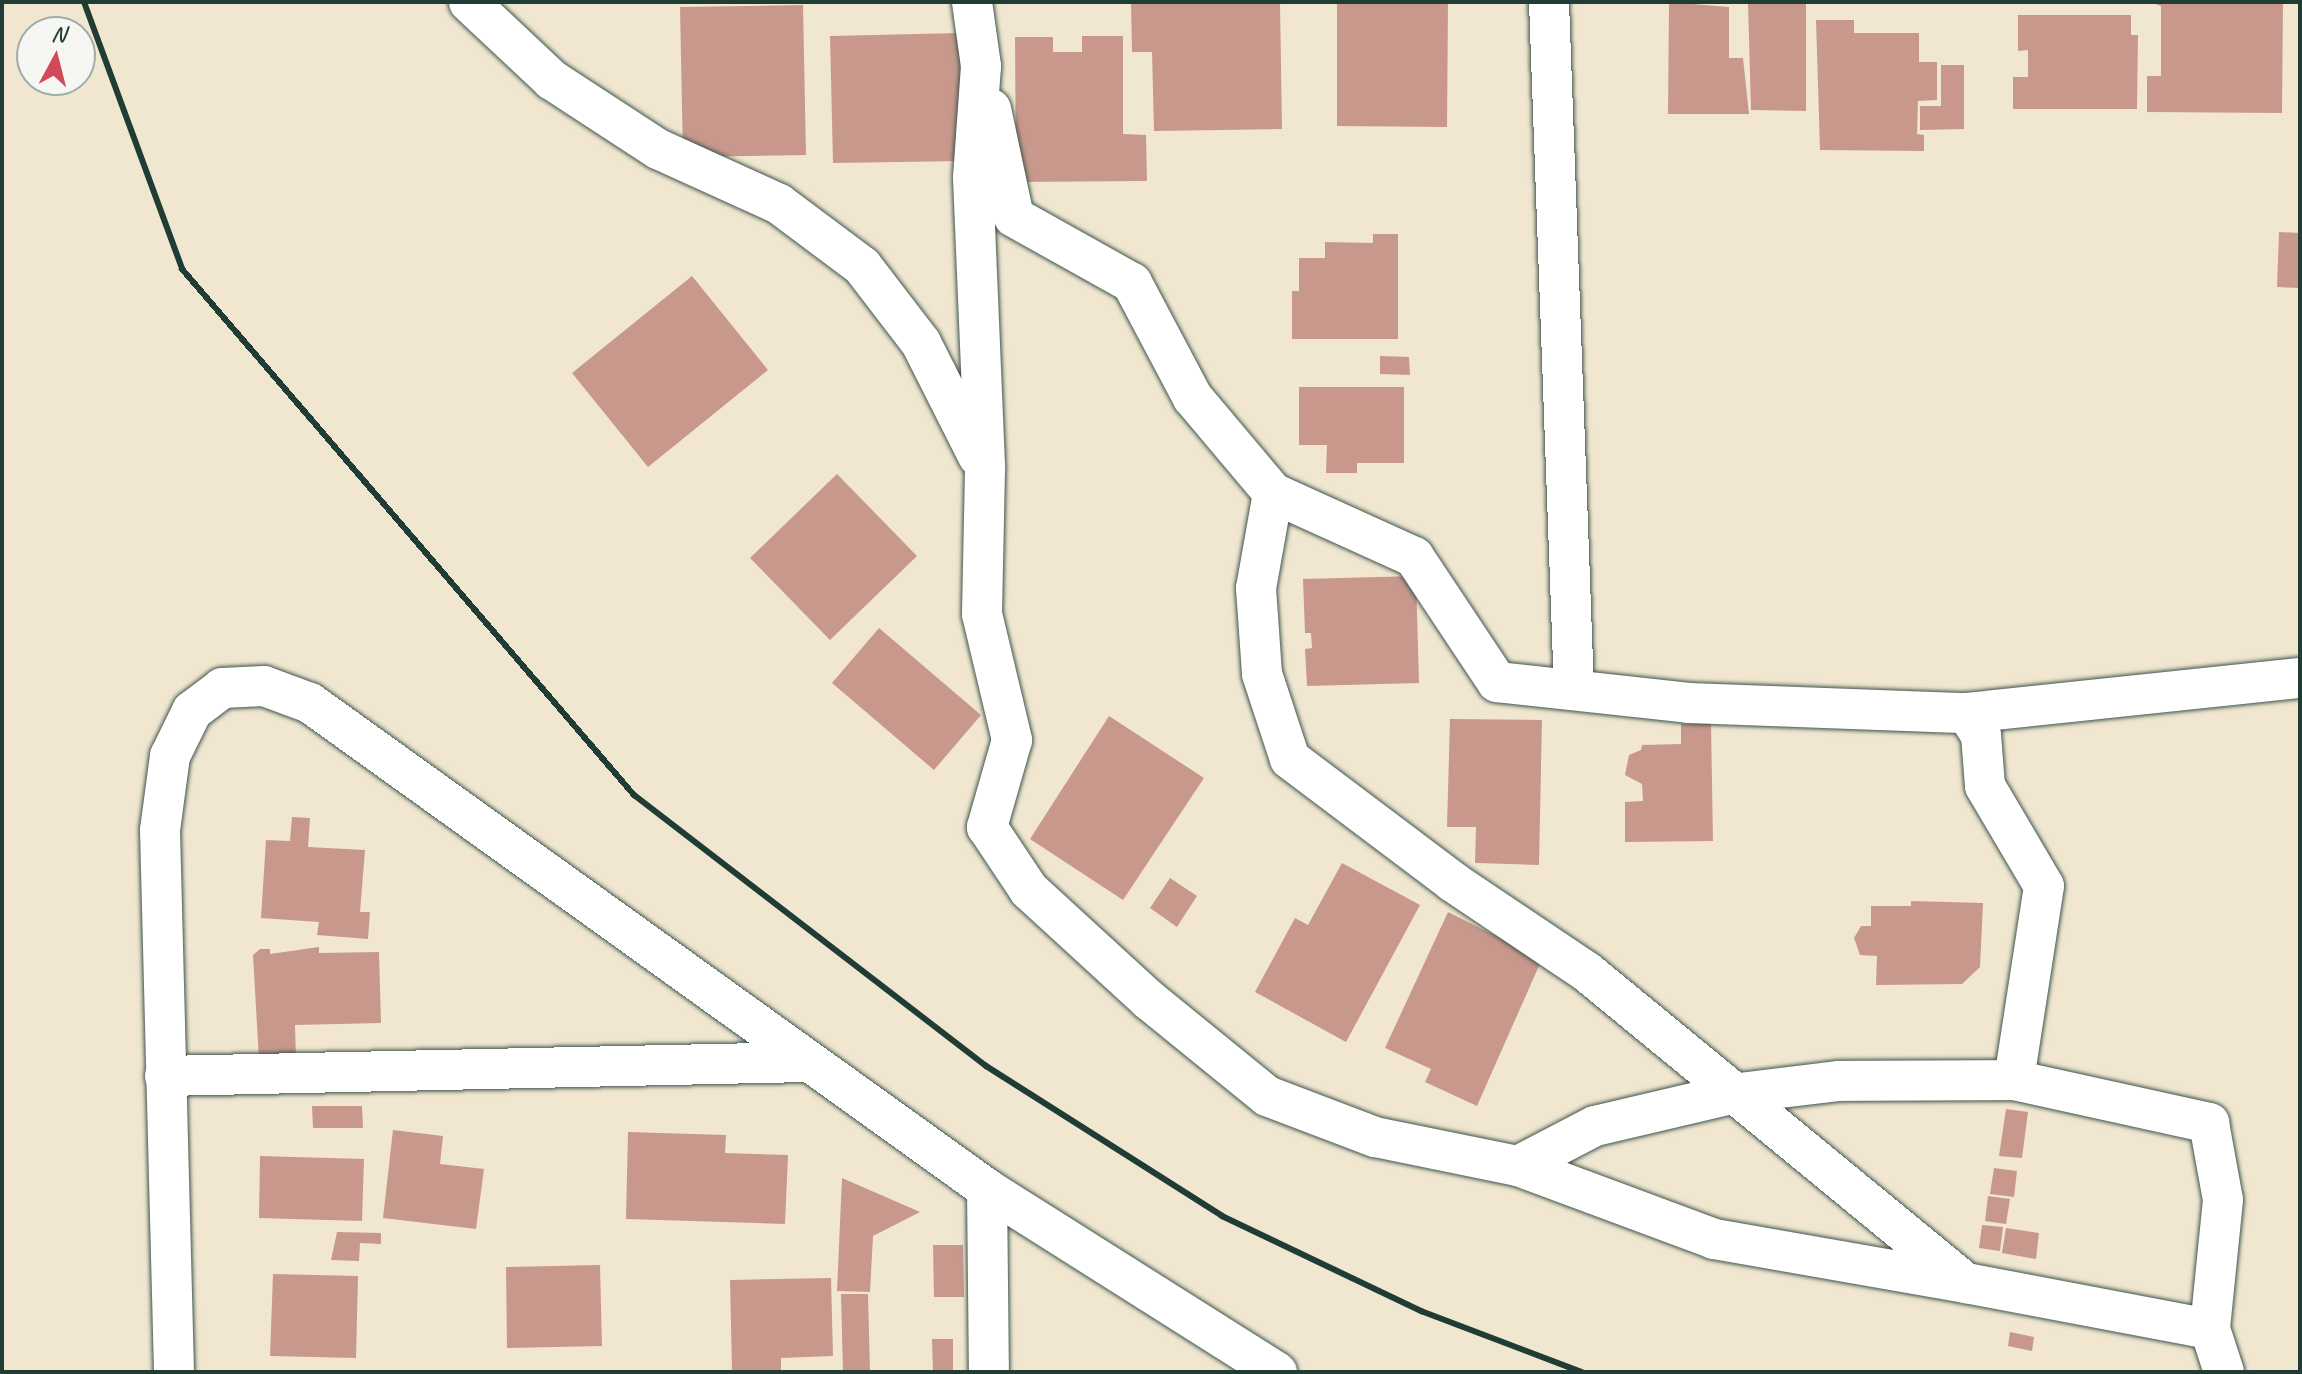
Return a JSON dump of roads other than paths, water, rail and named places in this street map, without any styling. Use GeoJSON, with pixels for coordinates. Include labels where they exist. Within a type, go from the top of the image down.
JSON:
{"type":"FeatureCollection","features":[{"type":"Feature","properties":{"kind":"street"},"geometry":{"type":"LineString","coordinates":[[469,2],[552,80],[658,149],[779,204],[862,266],[921,343],[985,470]]}},
{"type":"Feature","properties":{"kind":"street"},"geometry":{"type":"LineString","coordinates":[[972,2],[981,66],[1014,217],[1132,283],[1193,398],[1273,493],[1414,557],[1497,682],[1689,703],[1967,713],[2300,678]]}},
{"type":"Feature","properties":{"kind":"street"},"geometry":{"type":"LineString","coordinates":[[1549,2],[1574,689]]}},
{"type":"Feature","properties":{"kind":"street"},"geometry":{"type":"LineString","coordinates":[[981,66],[973,178],[985,470],[982,614],[1012,740],[987,827],[1029,890],[1149,1000],[1267,1096],[1375,1137],[1518,1166],[1714,1239],[2210,1329]]}},
{"type":"Feature","properties":{"kind":"street"},"geometry":{"type":"LineString","coordinates":[[1273,493],[1256,588],[1262,674],[1290,759],[1453,882],[1587,972],[1731,1094],[1966,1283]]}},
{"type":"Feature","properties":{"kind":"street"},"geometry":{"type":"LineString","coordinates":[[174,1372],[160,830],[170,756],[192,711],[222,688],[264,686],[310,703],[805,1062],[987,1189],[1277,1372]]}},
{"type":"Feature","properties":{"kind":"street"},"geometry":{"type":"LineString","coordinates":[[1967,713],[1981,735],[1985,786],[2044,886],[2014,1080]]}},
{"type":"Feature","properties":{"kind":"street"},"geometry":{"type":"LineString","coordinates":[[165,1076],[805,1062]]}},
{"type":"Feature","properties":{"kind":"street"},"geometry":{"type":"LineString","coordinates":[[1518,1166],[1595,1126],[1731,1094],[1839,1081],[2014,1080],[2209,1123],[2223,1200],[2210,1329],[2224,1372]]}},
{"type":"Feature","properties":{"kind":"street"},"geometry":{"type":"LineString","coordinates":[[987,1189],[989,1372]]}},
{"type":"Feature","properties":{"kind":"railway"},"geometry":{"type":"LineString","coordinates":[[84,2],[182,269],[634,795],[986,1066],[1222,1216],[1421,1311],[1582,1372]]}}]}
